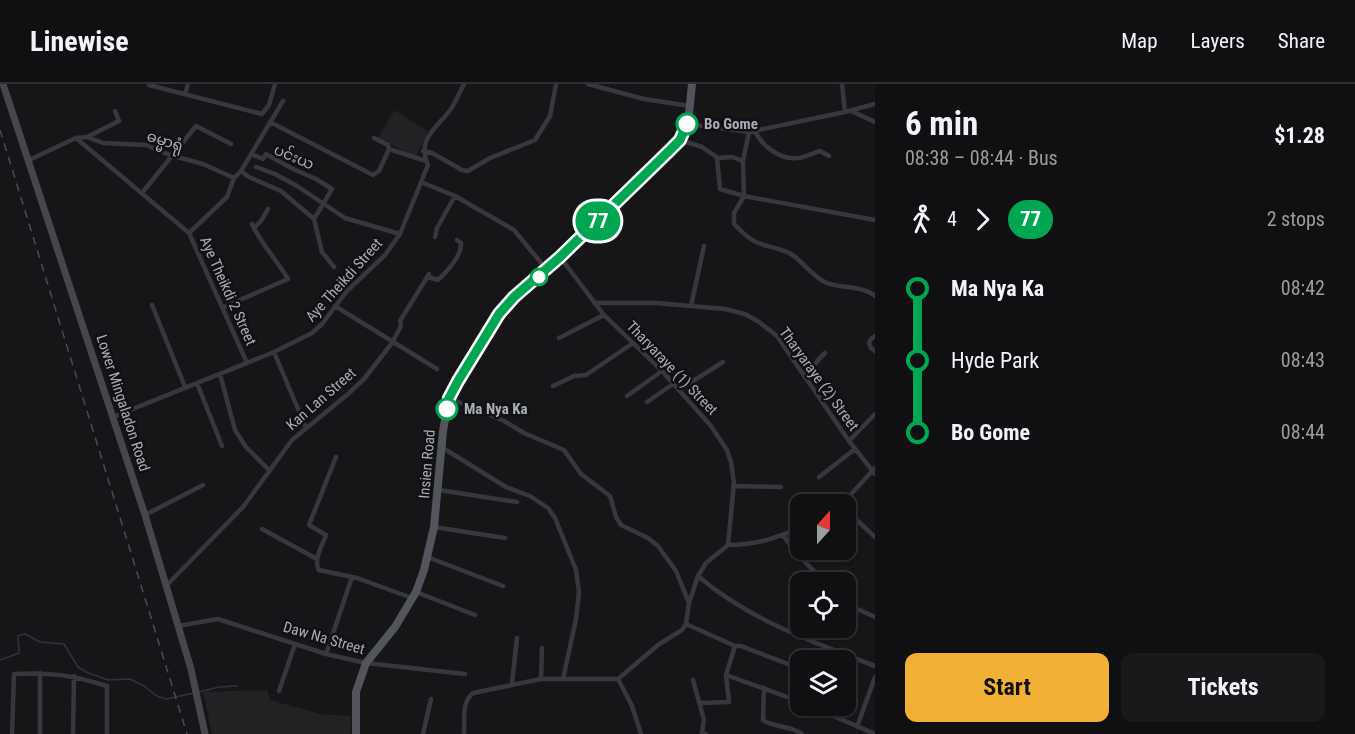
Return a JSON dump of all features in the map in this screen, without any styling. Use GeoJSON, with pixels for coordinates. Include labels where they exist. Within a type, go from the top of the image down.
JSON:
{"type":"FeatureCollection","features":[{"type":"Feature","properties":{"kind":"main road","name":"Lower Mingaladon Road"},"geometry":{"type":"LineString","coordinates":[[5,84],[145,515],[178,626],[205,734]]}},
{"type":"Feature","properties":{"kind":"main road"},"geometry":{"type":"LineString","coordinates":[[680,140],[687,124],[692,84]]}},
{"type":"Feature","properties":{"kind":"main road","name":"Insien Road"},"geometry":{"type":"LineString","coordinates":[[356,734],[359,679],[366,663],[395,627],[414,595],[427,557],[434,527],[449,398],[499,314],[514,297],[547,270],[680,140]]}},
{"type":"Feature","properties":{"kind":"street"},"geometry":{"type":"LineString","coordinates":[[185,94],[188,84]]}},
{"type":"Feature","properties":{"kind":"street"},"geometry":{"type":"LineString","coordinates":[[149,85],[262,114],[269,105],[275,84]]}},
{"type":"Feature","properties":{"kind":"street"},"geometry":{"type":"LineString","coordinates":[[464,84],[450,110],[430,133],[423,151],[432,153],[468,171],[490,158],[534,140],[550,116],[556,84]]}},
{"type":"Feature","properties":{"kind":"street"},"geometry":{"type":"LineString","coordinates":[[588,84],[644,99],[690,106]]}},
{"type":"Feature","properties":{"kind":"street"},"geometry":{"type":"LineString","coordinates":[[842,84],[845,112]]}},
{"type":"Feature","properties":{"kind":"street"},"geometry":{"type":"LineString","coordinates":[[189,233],[227,197],[234,178],[241,171],[283,101]]}},
{"type":"Feature","properties":{"kind":"street"},"geometry":{"type":"LineString","coordinates":[[687,124],[752,131],[875,104]]}},
{"type":"Feature","properties":{"kind":"street"},"geometry":{"type":"LineString","coordinates":[[29,160],[119,121],[115,111]]}},
{"type":"Feature","properties":{"kind":"street"},"geometry":{"type":"LineString","coordinates":[[851,111],[875,122]]}},
{"type":"Feature","properties":{"kind":"street"},"geometry":{"type":"LineString","coordinates":[[270,122],[373,175],[379,171],[389,149],[388,144],[374,138]]}},
{"type":"Feature","properties":{"kind":"street"},"geometry":{"type":"LineString","coordinates":[[142,193],[196,126],[231,144]]}},
{"type":"Feature","properties":{"kind":"street"},"geometry":{"type":"LineString","coordinates":[[752,131],[764,145],[785,157],[794,159],[820,151],[829,156]]}},
{"type":"Feature","properties":{"kind":"street"},"geometry":{"type":"LineString","coordinates":[[752,131],[743,161],[744,196],[734,213],[734,224],[757,243],[793,255],[825,282],[844,288],[868,290],[875,287]]}},
{"type":"Feature","properties":{"kind":"street","name":"ဓမ္မာရုံ"},"geometry":{"type":"LineString","coordinates":[[87,136],[102,142],[146,145],[203,164],[234,178]]}},
{"type":"Feature","properties":{"kind":"street","name":"Aye Theikdi 2 Street"},"geometry":{"type":"LineString","coordinates":[[76,138],[189,233],[224,307],[247,363]]}},
{"type":"Feature","properties":{"kind":"street"},"geometry":{"type":"LineString","coordinates":[[680,140],[702,147],[718,158],[732,157],[743,161]]}},
{"type":"Feature","properties":{"kind":"street"},"geometry":{"type":"LineString","coordinates":[[389,149],[426,162]]}},
{"type":"Feature","properties":{"kind":"street","name":"Aye Theikdi Street"},"geometry":{"type":"LineString","coordinates":[[113,417],[274,352],[312,333],[322,324],[347,291],[385,255],[400,234],[428,165],[423,151]]}},
{"type":"Feature","properties":{"kind":"street","name":"ပင်းယ"},"geometry":{"type":"LineString","coordinates":[[251,154],[263,159],[266,154],[333,189],[323,204]]}},
{"type":"Feature","properties":{"kind":"street"},"geometry":{"type":"LineString","coordinates":[[716,155],[719,188],[744,196],[875,220]]}},
{"type":"Feature","properties":{"kind":"street"},"geometry":{"type":"LineString","coordinates":[[256,167],[275,174],[345,218],[400,234]]}},
{"type":"Feature","properties":{"kind":"street"},"geometry":{"type":"LineString","coordinates":[[241,171],[249,177],[281,190],[314,219],[322,252],[334,267]]}},
{"type":"Feature","properties":{"kind":"street"},"geometry":{"type":"LineString","coordinates":[[421,182],[455,196],[514,230],[547,270]]}},
{"type":"Feature","properties":{"kind":"street"},"geometry":{"type":"LineString","coordinates":[[435,237],[437,228],[455,196]]}},
{"type":"Feature","properties":{"kind":"street"},"geometry":{"type":"LineString","coordinates":[[314,219],[323,204]]}},
{"type":"Feature","properties":{"kind":"street"},"geometry":{"type":"LineString","coordinates":[[224,307],[288,279],[253,226],[261,222],[268,209]]}},
{"type":"Feature","properties":{"kind":"street","name":"Kan Lan Street"},"geometry":{"type":"LineString","coordinates":[[166,586],[243,507],[292,440],[364,379],[392,343],[401,326],[400,321],[428,275],[438,280],[446,273],[461,249],[461,243],[457,240]]}},
{"type":"Feature","properties":{"kind":"street"},"geometry":{"type":"LineString","coordinates":[[692,306],[704,246]]}},
{"type":"Feature","properties":{"kind":"street","name":"Tharyaraye (1) Street"},"geometry":{"type":"LineString","coordinates":[[560,257],[604,315],[662,371],[711,426],[727,450],[732,468],[733,486],[728,545]]}},
{"type":"Feature","properties":{"kind":"street"},"geometry":{"type":"LineString","coordinates":[[868,290],[875,296]]}},
{"type":"Feature","properties":{"kind":"street","name":"Tharyaraye (2) Street"},"geometry":{"type":"LineString","coordinates":[[594,303],[725,309],[759,322],[777,336],[849,441],[874,471]]}},
{"type":"Feature","properties":{"kind":"street"},"geometry":{"type":"LineString","coordinates":[[152,305],[185,387]]}},
{"type":"Feature","properties":{"kind":"street"},"geometry":{"type":"LineString","coordinates":[[334,306],[437,369]]}},
{"type":"Feature","properties":{"kind":"street"},"geometry":{"type":"LineString","coordinates":[[559,338],[604,315]]}},
{"type":"Feature","properties":{"kind":"street"},"geometry":{"type":"LineString","coordinates":[[875,336],[869,344],[875,351]]}},
{"type":"Feature","properties":{"kind":"street"},"geometry":{"type":"LineString","coordinates":[[553,387],[574,375],[586,375],[633,343]]}},
{"type":"Feature","properties":{"kind":"street"},"geometry":{"type":"LineString","coordinates":[[274,352],[306,428]]}},
{"type":"Feature","properties":{"kind":"street"},"geometry":{"type":"LineString","coordinates":[[805,374],[814,368],[819,358],[825,353]]}},
{"type":"Feature","properties":{"kind":"street"},"geometry":{"type":"LineString","coordinates":[[679,390],[723,362]]}},
{"type":"Feature","properties":{"kind":"street"},"geometry":{"type":"LineString","coordinates":[[627,396],[662,371]]}},
{"type":"Feature","properties":{"kind":"street"},"geometry":{"type":"LineString","coordinates":[[220,374],[235,430],[246,447],[270,471]]}},
{"type":"Feature","properties":{"kind":"street"},"geometry":{"type":"LineString","coordinates":[[197,383],[222,446]]}},
{"type":"Feature","properties":{"kind":"street"},"geometry":{"type":"LineString","coordinates":[[647,402],[673,384]]}},
{"type":"Feature","properties":{"kind":"street"},"geometry":{"type":"LineString","coordinates":[[449,398],[564,450],[581,474],[610,496],[616,517],[621,525],[648,538],[658,546],[676,571],[689,603]]}},
{"type":"Feature","properties":{"kind":"street"},"geometry":{"type":"LineString","coordinates":[[849,441],[875,414]]}},
{"type":"Feature","properties":{"kind":"street"},"geometry":{"type":"LineString","coordinates":[[443,448],[506,487],[530,496],[548,508],[555,518],[576,570],[579,592],[576,619],[563,679]]}},
{"type":"Feature","properties":{"kind":"street"},"geometry":{"type":"LineString","coordinates":[[819,477],[855,449]]}},
{"type":"Feature","properties":{"kind":"street"},"geometry":{"type":"LineString","coordinates":[[336,457],[309,525],[326,535],[317,559],[316,566],[319,570],[414,595],[475,615]]}},
{"type":"Feature","properties":{"kind":"street"},"geometry":{"type":"LineString","coordinates":[[852,494],[874,471]]}},
{"type":"Feature","properties":{"kind":"street"},"geometry":{"type":"LineString","coordinates":[[145,515],[202,485]]}},
{"type":"Feature","properties":{"kind":"street"},"geometry":{"type":"LineString","coordinates":[[733,486],[781,487]]}},
{"type":"Feature","properties":{"kind":"street"},"geometry":{"type":"LineString","coordinates":[[439,490],[517,502]]}},
{"type":"Feature","properties":{"kind":"street"},"geometry":{"type":"LineString","coordinates":[[856,519],[875,537]]}},
{"type":"Feature","properties":{"kind":"street"},"geometry":{"type":"LineString","coordinates":[[434,527],[505,538]]}},
{"type":"Feature","properties":{"kind":"street"},"geometry":{"type":"LineString","coordinates":[[262,529],[317,559]]}},
{"type":"Feature","properties":{"kind":"street"},"geometry":{"type":"LineString","coordinates":[[464,734],[465,705],[472,693],[512,683],[541,679],[618,679],[658,645],[679,634],[686,624],[689,603],[698,576],[706,563],[728,545],[758,543],[790,532]]}},
{"type":"Feature","properties":{"kind":"street"},"geometry":{"type":"LineString","coordinates":[[783,535],[795,552],[815,572]]}},
{"type":"Feature","properties":{"kind":"street"},"geometry":{"type":"LineString","coordinates":[[427,557],[502,586]]}},
{"type":"Feature","properties":{"kind":"street"},"geometry":{"type":"LineString","coordinates":[[698,576],[720,594],[780,628],[875,666]]}},
{"type":"Feature","properties":{"kind":"street"},"geometry":{"type":"LineString","coordinates":[[326,654],[352,578]]}},
{"type":"Feature","properties":{"kind":"street"},"geometry":{"type":"LineString","coordinates":[[856,608],[875,617]]}},
{"type":"Feature","properties":{"kind":"street","name":"Daw Na Street"},"geometry":{"type":"LineString","coordinates":[[178,626],[218,619],[326,654],[366,663],[465,674]]}},
{"type":"Feature","properties":{"kind":"street"},"geometry":{"type":"LineString","coordinates":[[686,624],[735,646],[751,649],[790,665]]}},
{"type":"Feature","properties":{"kind":"street"},"geometry":{"type":"LineString","coordinates":[[512,683],[517,638]]}},
{"type":"Feature","properties":{"kind":"street"},"geometry":{"type":"LineString","coordinates":[[279,691],[295,644]]}},
{"type":"Feature","properties":{"kind":"street"},"geometry":{"type":"LineString","coordinates":[[700,703],[729,702],[726,675],[735,646]]}},
{"type":"Feature","properties":{"kind":"street"},"geometry":{"type":"LineString","coordinates":[[541,679],[542,648]]}},
{"type":"Feature","properties":{"kind":"street"},"geometry":{"type":"LineString","coordinates":[[39,734],[40,673]]}},
{"type":"Feature","properties":{"kind":"street"},"geometry":{"type":"LineString","coordinates":[[12,734],[14,674],[40,673],[74,676],[107,686],[107,734]]}},
{"type":"Feature","properties":{"kind":"street"},"geometry":{"type":"LineString","coordinates":[[726,675],[790,698]]}},
{"type":"Feature","properties":{"kind":"street"},"geometry":{"type":"LineString","coordinates":[[73,734],[74,676]]}},
{"type":"Feature","properties":{"kind":"street"},"geometry":{"type":"LineString","coordinates":[[857,727],[875,676]]}},
{"type":"Feature","properties":{"kind":"street"},"geometry":{"type":"LineString","coordinates":[[618,679],[632,706],[641,734]]}},
{"type":"Feature","properties":{"kind":"street"},"geometry":{"type":"LineString","coordinates":[[693,680],[704,720],[704,733]]}},
{"type":"Feature","properties":{"kind":"street"},"geometry":{"type":"LineString","coordinates":[[764,688],[763,720],[776,727],[790,728],[802,734]]}},
{"type":"Feature","properties":{"kind":"street"},"geometry":{"type":"LineString","coordinates":[[423,734],[431,699]]}},
{"type":"Feature","properties":{"kind":"street"},"geometry":{"type":"LineString","coordinates":[[833,716],[875,734]]}},
{"type":"Feature","properties":{"kind":"shaded area"},"geometry":{"type":"Polygon","coordinates":[[[394,110],[428,131],[416,157],[378,138],[394,110]]]}},
{"type":"Feature","properties":{"kind":"shaded area"},"geometry":{"type":"Polygon","coordinates":[[[267,690],[270,700],[321,714],[351,716],[350,734],[212,734],[203,692],[267,690]]]}},
{"type":"Feature","properties":{"kind":"waterway"},"geometry":{"type":"LineString","coordinates":[[0,660],[19,653],[18,636],[25,634],[40,642],[64,644],[78,667],[108,680],[130,679],[166,699],[194,693]]}},
{"type":"Feature","properties":{"kind":"waterway"},"geometry":{"type":"LineString","coordinates":[[199,692],[219,687],[237,686]]}},
{"type":"Feature","properties":{"kind":"railway"},"geometry":{"type":"LineString","coordinates":[[0,130],[187,734]]}},
{"type":"Feature","properties":{"kind":"bus line","name":"77"},"geometry":{"type":"LineString","coordinates":[[447,409],[449,398],[458,381],[499,314],[514,297],[547,270],[680,140],[687,124]]}},
{"type":"Feature","properties":{"kind":"place","name":"Bo Gome"},"geometry":{"type":"Point","coordinates":[687,124]}},
{"type":"Feature","properties":{"kind":"place","name":"Ma Nya Ka"},"geometry":{"type":"Point","coordinates":[447,409]}}]}
